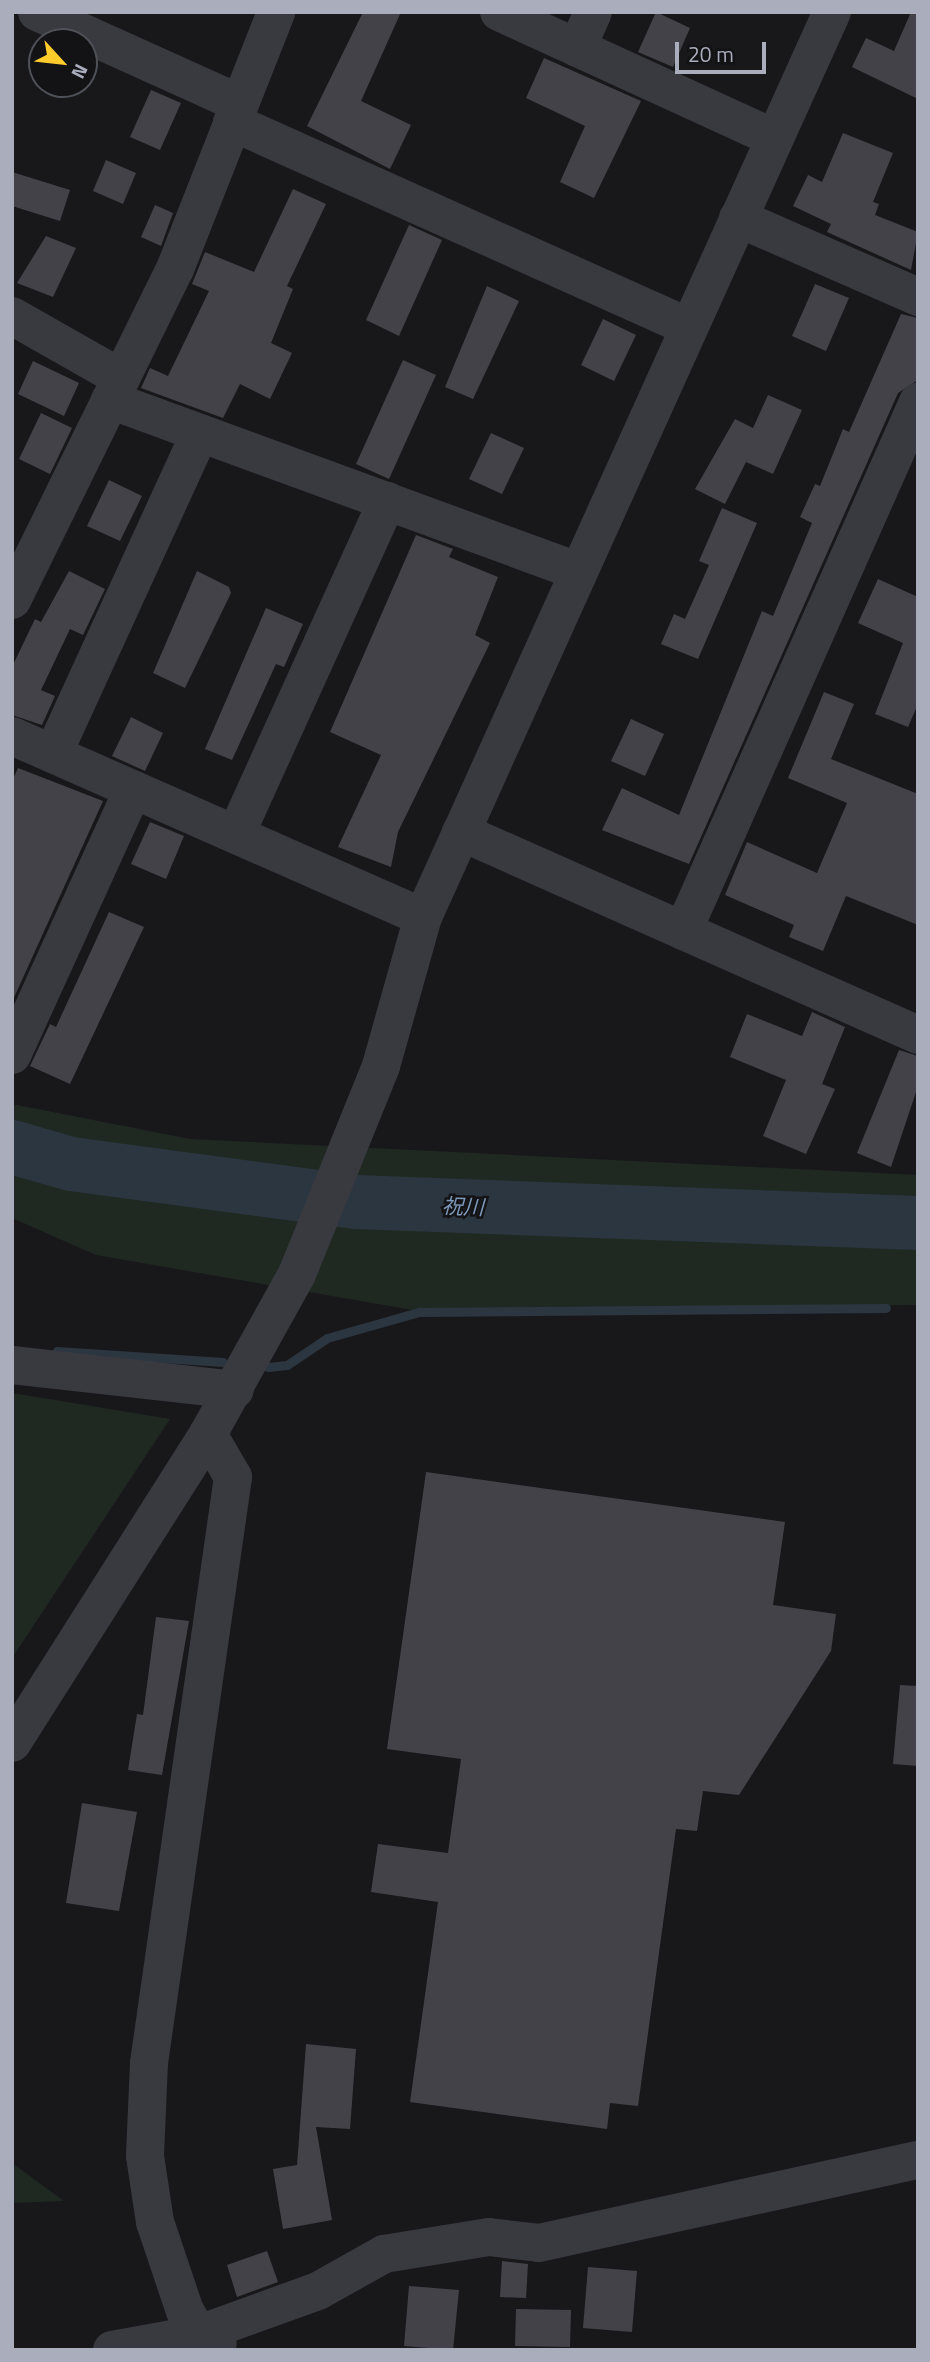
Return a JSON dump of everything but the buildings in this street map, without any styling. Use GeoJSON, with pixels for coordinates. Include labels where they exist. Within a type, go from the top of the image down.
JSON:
{"type":"FeatureCollection","features":[{"type":"Feature","properties":{"kind":"street"},"geometry":{"type":"LineString","coordinates":[[37,12],[78,21],[235,113],[689,327]]}},
{"type":"Feature","properties":{"kind":"street"},"geometry":{"type":"LineString","coordinates":[[12,600],[175,269],[275,12]]}},
{"type":"Feature","properties":{"kind":"street"},"geometry":{"type":"LineString","coordinates":[[499,12],[774,138]]}},
{"type":"Feature","properties":{"kind":"street"},"geometry":{"type":"LineString","coordinates":[[577,48],[593,12]]}},
{"type":"Feature","properties":{"kind":"street"},"geometry":{"type":"LineString","coordinates":[[12,1743],[235,1390],[297,1274],[381,1066],[423,916],[832,12]]}},
{"type":"Feature","properties":{"kind":"street"},"geometry":{"type":"LineString","coordinates":[[738,218],[918,298]]}},
{"type":"Feature","properties":{"kind":"street"},"geometry":{"type":"LineString","coordinates":[[12,316],[116,389],[200,433],[578,571]]}},
{"type":"Feature","properties":{"kind":"street"},"geometry":{"type":"LineString","coordinates":[[683,931],[918,402]]}},
{"type":"Feature","properties":{"kind":"street"},"geometry":{"type":"LineString","coordinates":[[53,754],[200,433]]}},
{"type":"Feature","properties":{"kind":"street"},"geometry":{"type":"LineString","coordinates":[[236,834],[387,501]]}},
{"type":"Feature","properties":{"kind":"street"},"geometry":{"type":"LineString","coordinates":[[12,736],[423,916]]}},
{"type":"Feature","properties":{"kind":"street"},"geometry":{"type":"LineString","coordinates":[[12,1055],[134,789]]}},
{"type":"Feature","properties":{"kind":"street"},"geometry":{"type":"LineString","coordinates":[[461,832],[918,1035]]}},
{"type":"Feature","properties":{"kind":"street"},"geometry":{"type":"LineString","coordinates":[[12,1365],[235,1390]]}},
{"type":"Feature","properties":{"kind":"street"},"geometry":{"type":"LineString","coordinates":[[208,1434],[233,1477],[149,2063],[145,2157],[155,2222],[185,2311],[211,2342]]}},
{"type":"Feature","properties":{"kind":"street"},"geometry":{"type":"LineString","coordinates":[[112,2350],[211,2342],[318,2291],[384,2254],[489,2237],[539,2242],[918,2160]]}},
{"type":"Feature","properties":{"kind":"shaded area"},"geometry":{"type":"Polygon","coordinates":[[[12,1104],[190,1139],[918,1175],[918,1305],[515,1308],[436,1314],[96,1255],[12,1218],[12,1104]]]}},
{"type":"Feature","properties":{"kind":"shaded area"},"geometry":{"type":"Polygon","coordinates":[[[12,1393],[170,1419],[12,1658],[12,1393]]]}},
{"type":"Feature","properties":{"kind":"shaded area"},"geometry":{"type":"Polygon","coordinates":[[[12,2163],[64,2201],[12,2203],[12,2163]]]}},
{"type":"Feature","properties":{"kind":"waterway","name":"祝川"},"geometry":{"type":"LineString","coordinates":[[12,1147],[71,1164],[356,1202],[918,1223]]}},
{"type":"Feature","properties":{"kind":"waterway"},"geometry":{"type":"LineString","coordinates":[[268,1367],[287,1365],[327,1338],[419,1312],[886,1308]]}},
{"type":"Feature","properties":{"kind":"waterway"},"geometry":{"type":"LineString","coordinates":[[57,1351],[223,1362]]}}]}
